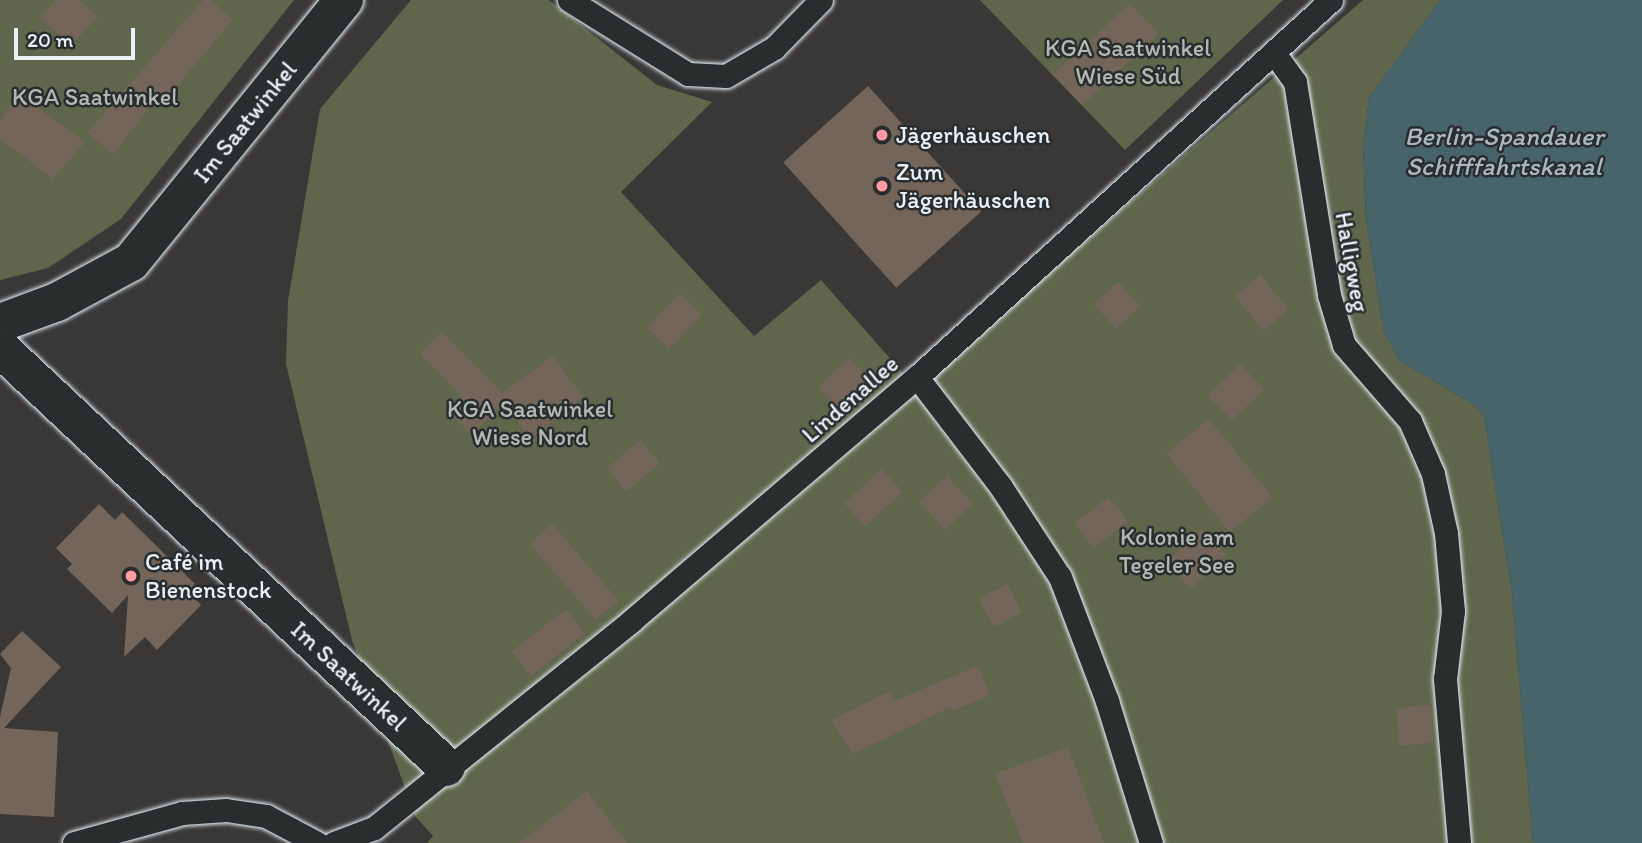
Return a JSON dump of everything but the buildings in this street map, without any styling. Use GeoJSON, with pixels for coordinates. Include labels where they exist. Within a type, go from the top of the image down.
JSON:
{"type":"FeatureCollection","features":[{"type":"Feature","properties":{"kind":"street","name":"Im Saatwinkel"},"geometry":{"type":"LineString","coordinates":[[0,323],[57,302],[131,262],[344,0]]}},
{"type":"Feature","properties":{"kind":"street","name":"Im Saatwinkel"},"geometry":{"type":"LineString","coordinates":[[0,348],[446,767]]}},
{"type":"Feature","properties":{"kind":"lane"},"geometry":{"type":"LineString","coordinates":[[569,0],[688,74],[726,76],[774,48],[821,0]]}},
{"type":"Feature","properties":{"kind":"lane"},"geometry":{"type":"LineString","coordinates":[[1274,53],[1331,0]]}},
{"type":"Feature","properties":{"kind":"lane","name":"Lindenallee"},"geometry":{"type":"LineString","coordinates":[[446,767],[631,621],[917,377],[1274,53]]}},
{"type":"Feature","properties":{"kind":"lane","name":"Halligweg"},"geometry":{"type":"LineString","coordinates":[[1274,53],[1295,82],[1335,323],[1344,345],[1410,421],[1426,452],[1446,533],[1452,611],[1445,679],[1459,843]]}},
{"type":"Feature","properties":{"kind":"lane"},"geometry":{"type":"LineString","coordinates":[[917,377],[1001,487],[1060,577],[1107,701],[1151,843]]}},
{"type":"Feature","properties":{"kind":"lane"},"geometry":{"type":"LineString","coordinates":[[334,843],[374,828],[446,767]]}},
{"type":"Feature","properties":{"kind":"lane"},"geometry":{"type":"LineString","coordinates":[[74,843],[182,813],[226,810],[266,816],[317,843]]}},
{"type":"Feature","properties":{"kind":"green space","name":"KGA Saatwinkel"},"geometry":{"type":"Polygon","coordinates":[[[0,0],[294,0],[121,219],[48,268],[0,280],[0,0]]]}},
{"type":"Feature","properties":{"kind":"green space","name":"Kolonie am Tegeler See"},"geometry":{"type":"Polygon","coordinates":[[[411,0],[549,0],[657,85],[712,102],[621,192],[754,336],[821,280],[916,388],[1363,0],[1440,0],[1369,98],[1363,148],[1366,219],[1384,332],[1400,361],[1473,404],[1484,416],[1512,593],[1533,843],[427,843],[433,836],[415,816],[352,640],[286,364],[288,301],[320,109],[411,0]]]}},
{"type":"Feature","properties":{"kind":"green space","name":"KGA Saatwinkel Wiese Süd"},"geometry":{"type":"Polygon","coordinates":[[[980,0],[1283,0],[1125,150],[980,0]]]}},
{"type":"Feature","properties":{"kind":"water","name":"Berlin-Spandauer Schifffahrtskanal"},"geometry":{"type":"Polygon","coordinates":[[[1440,0],[1642,0],[1642,843],[1533,843],[1512,593],[1484,416],[1473,404],[1400,361],[1384,332],[1366,219],[1363,148],[1369,98],[1440,0]]]}},
{"type":"Feature","properties":{"kind":"place","name":"Jägerhäuschen"},"geometry":{"type":"Point","coordinates":[882,135]}},
{"type":"Feature","properties":{"kind":"place","name":"Zum Jägerhäuschen"},"geometry":{"type":"Point","coordinates":[882,186]}},
{"type":"Feature","properties":{"kind":"place","name":"Café im Bienenstock"},"geometry":{"type":"Point","coordinates":[131,576]}},
{"type":"Feature","properties":{"kind":"park label","name":"KGA Saatwinkel Wiese Nord"},"geometry":{"type":"Point","coordinates":[530,423]}}]}
